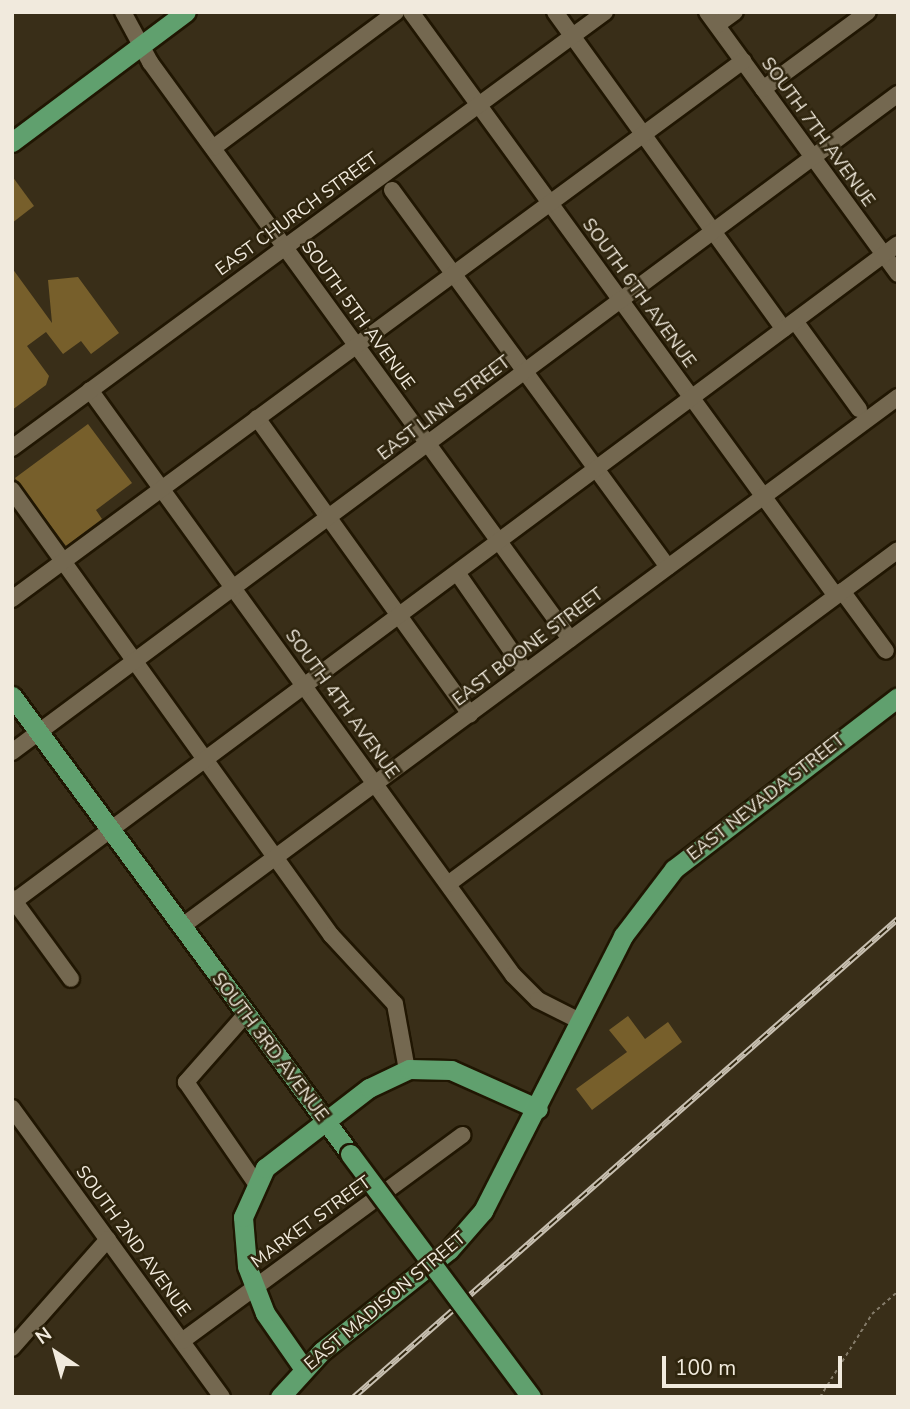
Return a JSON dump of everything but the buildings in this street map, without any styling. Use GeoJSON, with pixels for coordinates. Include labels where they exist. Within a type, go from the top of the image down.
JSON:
{"type":"FeatureCollection","features":[{"type":"Feature","properties":{"kind":"main road"},"geometry":{"type":"LineString","coordinates":[[12,142],[186,12]]}},
{"type":"Feature","properties":{"kind":"main road","name":"SOUTH 3RD AVENUE"},"geometry":{"type":"LineString","coordinates":[[12,696],[531,1397]]}},
{"type":"Feature","properties":{"kind":"main road","name":"EAST NEVADA STREET"},"geometry":{"type":"LineString","coordinates":[[600,978],[674,869],[898,697]]}},
{"type":"Feature","properties":{"kind":"main road","name":"EAST MADISON STREET"},"geometry":{"type":"LineString","coordinates":[[280,1397],[304,1368],[468,1230],[501,1185],[600,978]]}},
{"type":"Feature","properties":{"kind":"main road"},"geometry":{"type":"LineString","coordinates":[[304,1368],[253,1289],[243,1217],[255,1182],[273,1160],[325,1120],[407,1070],[451,1070],[538,1109]]}},
{"type":"Feature","properties":{"kind":"street","name":"SOUTH 5TH AVENUE"},"geometry":{"type":"LineString","coordinates":[[124,12],[142,46],[213,148],[570,639]]}},
{"type":"Feature","properties":{"kind":"street"},"geometry":{"type":"LineString","coordinates":[[213,148],[396,12]]}},
{"type":"Feature","properties":{"kind":"street","name":"SOUTH 6TH AVENUE"},"geometry":{"type":"LineString","coordinates":[[411,12],[763,497],[886,651]]}},
{"type":"Feature","properties":{"kind":"street"},"geometry":{"type":"LineString","coordinates":[[555,12],[715,230],[859,409]]}},
{"type":"Feature","properties":{"kind":"street","name":"EAST CHURCH STREET"},"geometry":{"type":"LineString","coordinates":[[12,448],[605,12]]}},
{"type":"Feature","properties":{"kind":"street"},"geometry":{"type":"LineString","coordinates":[[712,19],[735,12]]}},
{"type":"Feature","properties":{"kind":"street"},"geometry":{"type":"LineString","coordinates":[[763,89],[867,12]]}},
{"type":"Feature","properties":{"kind":"street","name":"SOUTH 7TH AVENUE"},"geometry":{"type":"LineString","coordinates":[[712,19],[898,274]]}},
{"type":"Feature","properties":{"kind":"street"},"geometry":{"type":"LineString","coordinates":[[12,598],[743,61]]}},
{"type":"Feature","properties":{"kind":"street","name":"EAST LINN STREET"},"geometry":{"type":"LineString","coordinates":[[12,752],[898,94]]}},
{"type":"Feature","properties":{"kind":"street"},"geometry":{"type":"LineString","coordinates":[[392,190],[668,567]]}},
{"type":"Feature","properties":{"kind":"street"},"geometry":{"type":"LineString","coordinates":[[71,979],[13,901],[306,688],[898,244]]}},
{"type":"Feature","properties":{"kind":"street","name":"SOUTH 4TH AVENUE"},"geometry":{"type":"LineString","coordinates":[[90,390],[521,983],[538,1000],[580,1021]]}},
{"type":"Feature","properties":{"kind":"street","name":"EAST BOONE STREET"},"geometry":{"type":"LineString","coordinates":[[181,927],[898,397]]}},
{"type":"Feature","properties":{"kind":"street"},"geometry":{"type":"LineString","coordinates":[[257,418],[470,714]]}},
{"type":"Feature","properties":{"kind":"street"},"geometry":{"type":"LineString","coordinates":[[12,490],[277,856],[331,935],[395,1004],[407,1070]]}},
{"type":"Feature","properties":{"kind":"street"},"geometry":{"type":"LineString","coordinates":[[448,884],[898,550]]}},
{"type":"Feature","properties":{"kind":"street"},"geometry":{"type":"LineString","coordinates":[[458,573],[526,672]]}},
{"type":"Feature","properties":{"kind":"street"},"geometry":{"type":"LineString","coordinates":[[246,1014],[186,1082],[255,1182]]}},
{"type":"Feature","properties":{"kind":"street","name":"SOUTH 2ND AVENUE"},"geometry":{"type":"LineString","coordinates":[[12,1108],[222,1397]]}},
{"type":"Feature","properties":{"kind":"street","name":"MARKET STREET"},"geometry":{"type":"LineString","coordinates":[[182,1341],[462,1135]]}},
{"type":"Feature","properties":{"kind":"street"},"geometry":{"type":"LineString","coordinates":[[12,1348],[107,1239]]}},
{"type":"Feature","properties":{"kind":"path"},"geometry":{"type":"LineString","coordinates":[[820,1397],[872,1314],[898,1291]]}},
{"type":"Feature","properties":{"kind":"railway"},"geometry":{"type":"LineString","coordinates":[[354,1397],[898,919]]}}]}
